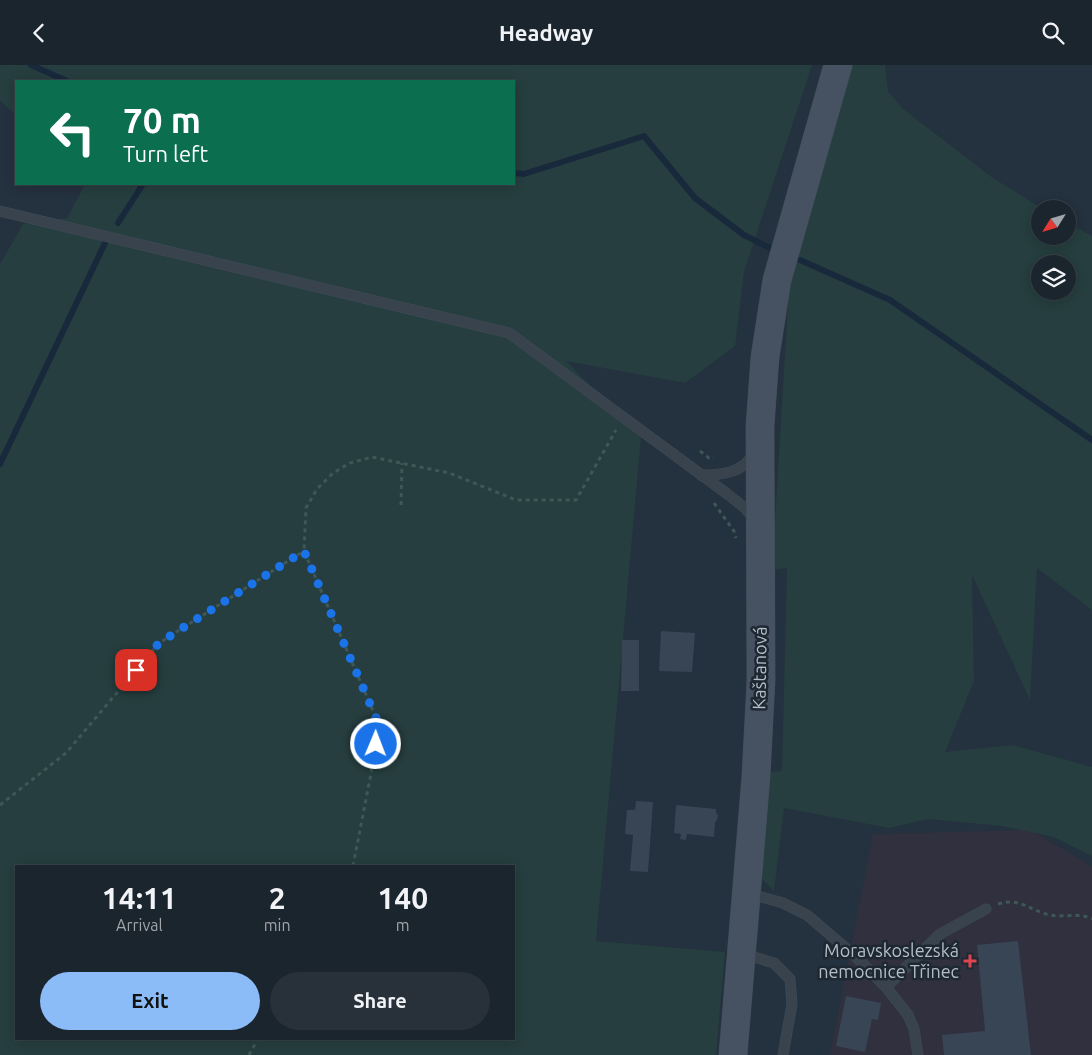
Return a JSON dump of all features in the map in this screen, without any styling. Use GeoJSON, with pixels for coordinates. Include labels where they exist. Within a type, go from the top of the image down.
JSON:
{"type":"FeatureCollection","features":[{"type":"Feature","properties":{"kind":"street","name":"Kaštanová"},"geometry":{"type":"LineString","coordinates":[[734,1055],[740,953],[756,776],[761,680],[760,426],[765,357],[776,280],[838,65]]}},
{"type":"Feature","properties":{"kind":"lane"},"geometry":{"type":"LineString","coordinates":[[0,211],[508,333],[744,507],[758,525],[761,535]]}},
{"type":"Feature","properties":{"kind":"lane"},"geometry":{"type":"LineString","coordinates":[[700,475],[724,475],[741,468],[751,459],[760,445]]}},
{"type":"Feature","properties":{"kind":"lane"},"geometry":{"type":"LineString","coordinates":[[746,893],[783,903],[807,915],[832,935],[886,987],[908,1015],[914,1029],[918,1055]]}},
{"type":"Feature","properties":{"kind":"lane"},"geometry":{"type":"LineString","coordinates":[[886,987],[940,934],[986,909]]}},
{"type":"Feature","properties":{"kind":"lane"},"geometry":{"type":"LineString","coordinates":[[740,953],[774,963],[790,979],[792,1004],[783,1055]]}},
{"type":"Feature","properties":{"kind":"path"},"geometry":{"type":"LineString","coordinates":[[353,865],[380,727],[304,551],[306,508],[317,489],[333,473],[350,463],[372,457],[449,473],[516,500],[576,499],[624,417]]}},
{"type":"Feature","properties":{"kind":"path"},"geometry":{"type":"LineString","coordinates":[[401,505],[402,463]]}},
{"type":"Feature","properties":{"kind":"path"},"geometry":{"type":"LineString","coordinates":[[0,805],[66,753],[159,643],[304,551]]}},
{"type":"Feature","properties":{"kind":"path"},"geometry":{"type":"LineString","coordinates":[[986,909],[1000,903],[1013,902],[1026,904],[1050,915],[1086,916],[1092,919]]}},
{"type":"Feature","properties":{"kind":"path"},"geometry":{"type":"LineString","coordinates":[[250,1055],[258,1040]]}},
{"type":"Feature","properties":{"kind":"shaded area","name":"Moravskoslezská nemocnice Třinec"},"geometry":{"type":"Polygon","coordinates":[[[1030,830],[1092,866],[1092,1055],[830,1055],[873,834],[1030,830]]]}},
{"type":"Feature","properties":{"kind":"green space"},"geometry":{"type":"Polygon","coordinates":[[[0,65],[812,65],[744,272],[735,346],[685,383],[566,361],[641,437],[596,941],[725,952],[716,1055],[0,1055],[0,264],[23,224],[67,218],[84,185],[515,185],[515,80],[15,80],[15,114],[0,101],[0,65]]]}},
{"type":"Feature","properties":{"kind":"green space"},"geometry":{"type":"Polygon","coordinates":[[[849,65],[885,65],[888,91],[903,109],[993,178],[1031,202],[1031,245],[1076,245],[1076,227],[1092,236],[1092,610],[1037,568],[1030,700],[972,575],[974,681],[945,752],[1012,745],[1092,767],[1092,856],[1054,837],[1002,826],[928,819],[889,828],[784,808],[774,891],[761,878],[769,772],[782,771],[787,568],[772,570],[789,287],[849,65]]]}},
{"type":"Feature","properties":{"kind":"building"},"geometry":{"type":"Polygon","coordinates":[[[661,631],[695,633],[692,672],[659,671],[661,631]]]}},
{"type":"Feature","properties":{"kind":"building"},"geometry":{"type":"Polygon","coordinates":[[[622,640],[639,640],[639,691],[621,691],[622,640]]]}},
{"type":"Feature","properties":{"kind":"building"},"geometry":{"type":"Polygon","coordinates":[[[636,801],[653,802],[648,872],[630,871],[633,835],[625,834],[627,810],[635,810],[636,801]]]}},
{"type":"Feature","properties":{"kind":"building"},"geometry":{"type":"Polygon","coordinates":[[[676,805],[716,809],[718,815],[715,822],[714,837],[687,834],[686,840],[680,839],[681,834],[674,833],[676,805]]]}},
{"type":"Feature","properties":{"kind":"building"},"geometry":{"type":"Polygon","coordinates":[[[1018,941],[1031,1055],[944,1055],[942,1035],[985,1031],[977,945],[1018,941]]]}},
{"type":"Feature","properties":{"kind":"building"},"geometry":{"type":"Polygon","coordinates":[[[846,996],[881,1003],[878,1020],[872,1019],[865,1052],[836,1046],[846,996]]]}},
{"type":"Feature","properties":{"kind":"waterway"},"geometry":{"type":"LineString","coordinates":[[31,65],[65,80]]}},
{"type":"Feature","properties":{"kind":"waterway"},"geometry":{"type":"LineString","coordinates":[[515,173],[524,174],[644,136],[695,198],[744,235],[774,250]]}},
{"type":"Feature","properties":{"kind":"waterway"},"geometry":{"type":"LineString","coordinates":[[118,223],[142,185]]}},
{"type":"Feature","properties":{"kind":"waterway"},"geometry":{"type":"LineString","coordinates":[[0,464],[105,243]]}},
{"type":"Feature","properties":{"kind":"waterway"},"geometry":{"type":"LineString","coordinates":[[800,260],[890,300],[1092,440]]}},
{"type":"Feature","properties":{"kind":"place","name":"Moravskoslezská nemocnice Třinec"},"geometry":{"type":"Point","coordinates":[970,961]}},
{"type":"Feature","properties":{"kind":"route"},"geometry":{"type":"LineString","coordinates":[[136,670],[159,643],[304,551],[380,727],[376,744]]}}]}
